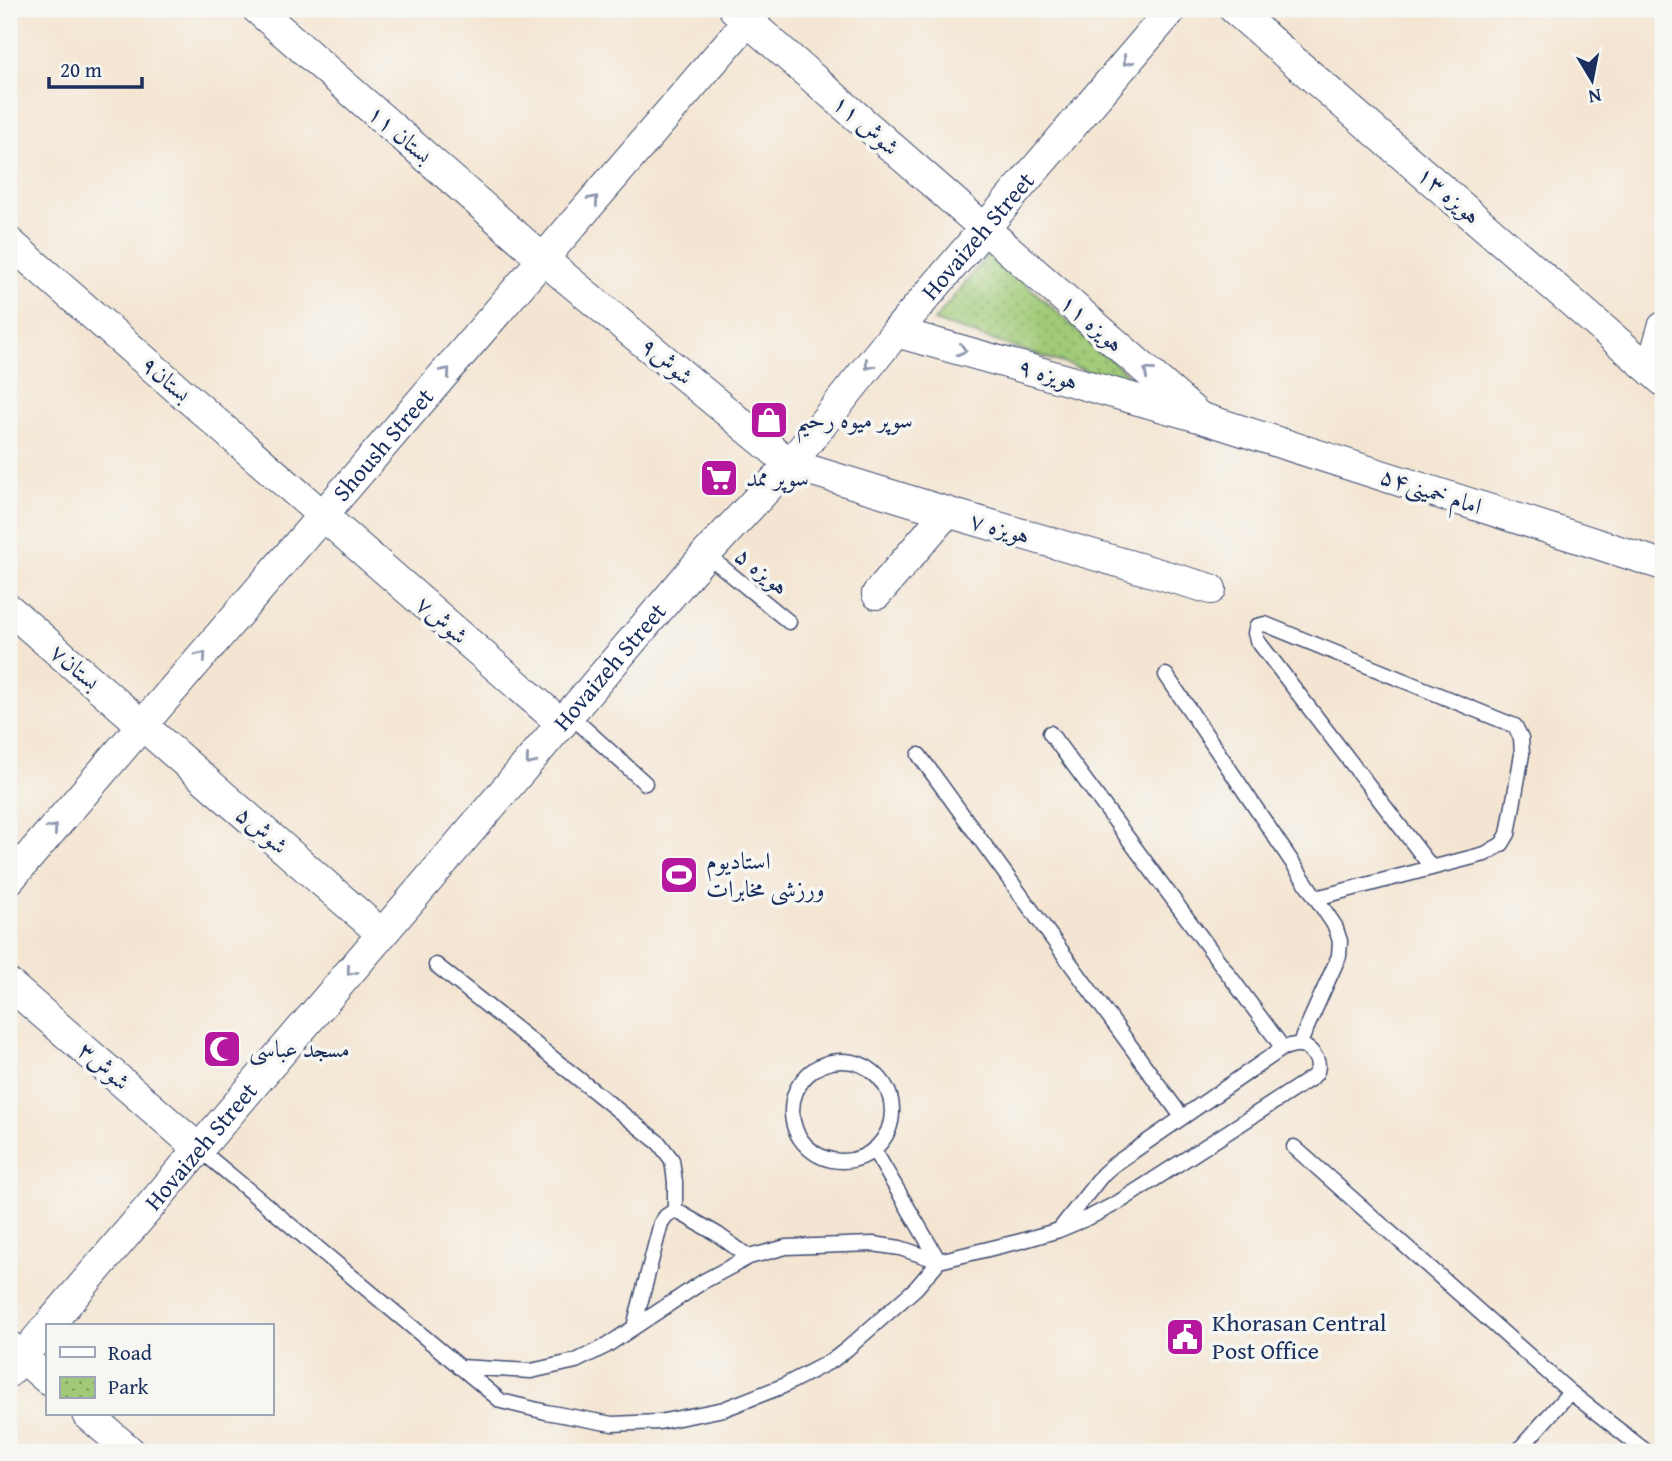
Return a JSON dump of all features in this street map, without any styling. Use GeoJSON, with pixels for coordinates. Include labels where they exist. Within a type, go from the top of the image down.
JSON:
{"type":"FeatureCollection","features":[{"type":"Feature","properties":{"kind":"street","name":"بستان ۱۱"},"geometry":{"type":"LineString","coordinates":[[257,9],[543,259]]}},
{"type":"Feature","properties":{"kind":"street","name":"Hovaizeh Street"},"geometry":{"type":"LineString","coordinates":[[51,1324],[706,554],[790,464],[897,332],[1172,9]]}},
{"type":"Feature","properties":{"kind":"street","name":"هویزه ۱۳"},"geometry":{"type":"LineString","coordinates":[[1234,9],[1657,375]]}},
{"type":"Feature","properties":{"kind":"street","name":"Shoush Street"},"geometry":{"type":"LineString","coordinates":[[9,880],[543,259],[746,13]]}},
{"type":"Feature","properties":{"kind":"street","name":"شوش ۱۱"},"geometry":{"type":"LineString","coordinates":[[746,13],[985,228]]}},
{"type":"Feature","properties":{"kind":"street","name":"هویزه ۱۱"},"geometry":{"type":"LineString","coordinates":[[985,228],[1199,417]]}},
{"type":"Feature","properties":{"kind":"street","name":"بستان۹"},"geometry":{"type":"LineString","coordinates":[[9,242],[323,516]]}},
{"type":"Feature","properties":{"kind":"street","name":"شوش۹"},"geometry":{"type":"LineString","coordinates":[[543,259],[790,464]]}},
{"type":"Feature","properties":{"kind":"street"},"geometry":{"type":"LineString","coordinates":[[1657,375],[1663,327]]}},
{"type":"Feature","properties":{"kind":"street","name":"هویزه ۹"},"geometry":{"type":"LineString","coordinates":[[897,332],[1199,417]]}},
{"type":"Feature","properties":{"kind":"street","name":"امام خمینی۵۴"},"geometry":{"type":"LineString","coordinates":[[1199,417],[1663,565]]}},
{"type":"Feature","properties":{"kind":"street","name":"هویزه ۷"},"geometry":{"type":"LineString","coordinates":[[790,464],[1211,589]]}},
{"type":"Feature","properties":{"kind":"street"},"geometry":{"type":"LineString","coordinates":[[877,594],[947,512]]}},
{"type":"Feature","properties":{"kind":"street","name":"شوش۷"},"geometry":{"type":"LineString","coordinates":[[323,516],[566,719]]}},
{"type":"Feature","properties":{"kind":"street","name":"بستان۷"},"geometry":{"type":"LineString","coordinates":[[9,609],[142,726]]}},
{"type":"Feature","properties":{"kind":"street","name":"شوش۵"},"geometry":{"type":"LineString","coordinates":[[142,726],[382,934]]}},
{"type":"Feature","properties":{"kind":"street","name":"شوش۳"},"geometry":{"type":"LineString","coordinates":[[9,984],[199,1149]]}},
{"type":"Feature","properties":{"kind":"street","name":"Hovaizeh Street"},"geometry":{"type":"LineString","coordinates":[[13,1358],[46,1329]]}},
{"type":"Feature","properties":{"kind":"street"},"geometry":{"type":"LineString","coordinates":[[13,1358],[46,1378]]}},
{"type":"Feature","properties":{"kind":"street"},"geometry":{"type":"LineString","coordinates":[[89,1416],[131,1452]]}},
{"type":"Feature","properties":{"kind":"lane","name":"هویزه ۵"},"geometry":{"type":"LineString","coordinates":[[706,554],[789,622]]}},
{"type":"Feature","properties":{"kind":"lane"},"geometry":{"type":"LineString","coordinates":[[1316,898],[1432,868],[1485,854],[1502,844],[1508,834],[1522,754],[1521,738],[1515,726],[1265,624],[1257,625],[1257,640],[1432,868]]}},
{"type":"Feature","properties":{"kind":"lane"},"geometry":{"type":"LineString","coordinates":[[1166,675],[1335,926],[1340,941],[1339,956],[1299,1045]]}},
{"type":"Feature","properties":{"kind":"lane"},"geometry":{"type":"LineString","coordinates":[[566,719],[645,783]]}},
{"type":"Feature","properties":{"kind":"lane"},"geometry":{"type":"LineString","coordinates":[[1051,733],[1283,1048]]}},
{"type":"Feature","properties":{"kind":"lane"},"geometry":{"type":"LineString","coordinates":[[919,755],[1182,1117]]}},
{"type":"Feature","properties":{"kind":"lane"},"geometry":{"type":"LineString","coordinates":[[436,965],[659,1143],[672,1160],[676,1182],[675,1210]]}},
{"type":"Feature","properties":{"kind":"lane"},"geometry":{"type":"LineString","coordinates":[[459,1367],[531,1371],[576,1361],[606,1346],[704,1281],[749,1257],[786,1247],[873,1244],[900,1248],[939,1261],[1059,1230],[1119,1202],[1310,1079],[1317,1073],[1317,1058],[1310,1050],[1299,1045],[1283,1048],[1112,1166],[1059,1230]]}},
{"type":"Feature","properties":{"kind":"lane"},"geometry":{"type":"LineString","coordinates":[[840,1060],[856,1062],[870,1068],[882,1080],[889,1093],[892,1116],[884,1138],[874,1150],[860,1158],[844,1161],[828,1159],[803,1142],[795,1128],[792,1105],[800,1083],[811,1071],[824,1063],[840,1060]]}},
{"type":"Feature","properties":{"kind":"lane"},"geometry":{"type":"LineString","coordinates":[[1294,1147],[1570,1392],[1647,1452]]}},
{"type":"Feature","properties":{"kind":"lane"},"geometry":{"type":"LineString","coordinates":[[199,1149],[501,1401],[589,1421],[612,1424],[659,1422],[724,1409],[783,1386],[832,1360],[886,1316],[916,1288],[939,1261]]}},
{"type":"Feature","properties":{"kind":"lane"},"geometry":{"type":"LineString","coordinates":[[874,1150],[939,1261]]}},
{"type":"Feature","properties":{"kind":"lane"},"geometry":{"type":"LineString","coordinates":[[675,1210],[717,1234],[749,1257]]}},
{"type":"Feature","properties":{"kind":"lane"},"geometry":{"type":"LineString","coordinates":[[634,1326],[662,1223],[666,1216],[675,1210]]}},
{"type":"Feature","properties":{"kind":"lane"},"geometry":{"type":"LineString","coordinates":[[1517,1452],[1570,1392]]}},
{"type":"Feature","properties":{"kind":"green space"},"geometry":{"type":"Polygon","coordinates":[[[990,252],[1145,390],[934,321],[990,252]]]}},
{"type":"Feature","properties":{"kind":"place","name":"سوپر میوه رحیم"},"geometry":{"type":"Point","coordinates":[769,420]}},
{"type":"Feature","properties":{"kind":"place","name":"سوپر ممد"},"geometry":{"type":"Point","coordinates":[719,478]}},
{"type":"Feature","properties":{"kind":"place","name":"استادیوم ورزشی مخابرات"},"geometry":{"type":"Point","coordinates":[679,875]}},
{"type":"Feature","properties":{"kind":"place","name":"مسجد عباسی"},"geometry":{"type":"Point","coordinates":[222,1049]}},
{"type":"Feature","properties":{"kind":"place","name":"Khorasan Central Post Office"},"geometry":{"type":"Point","coordinates":[1185,1337]}}]}
